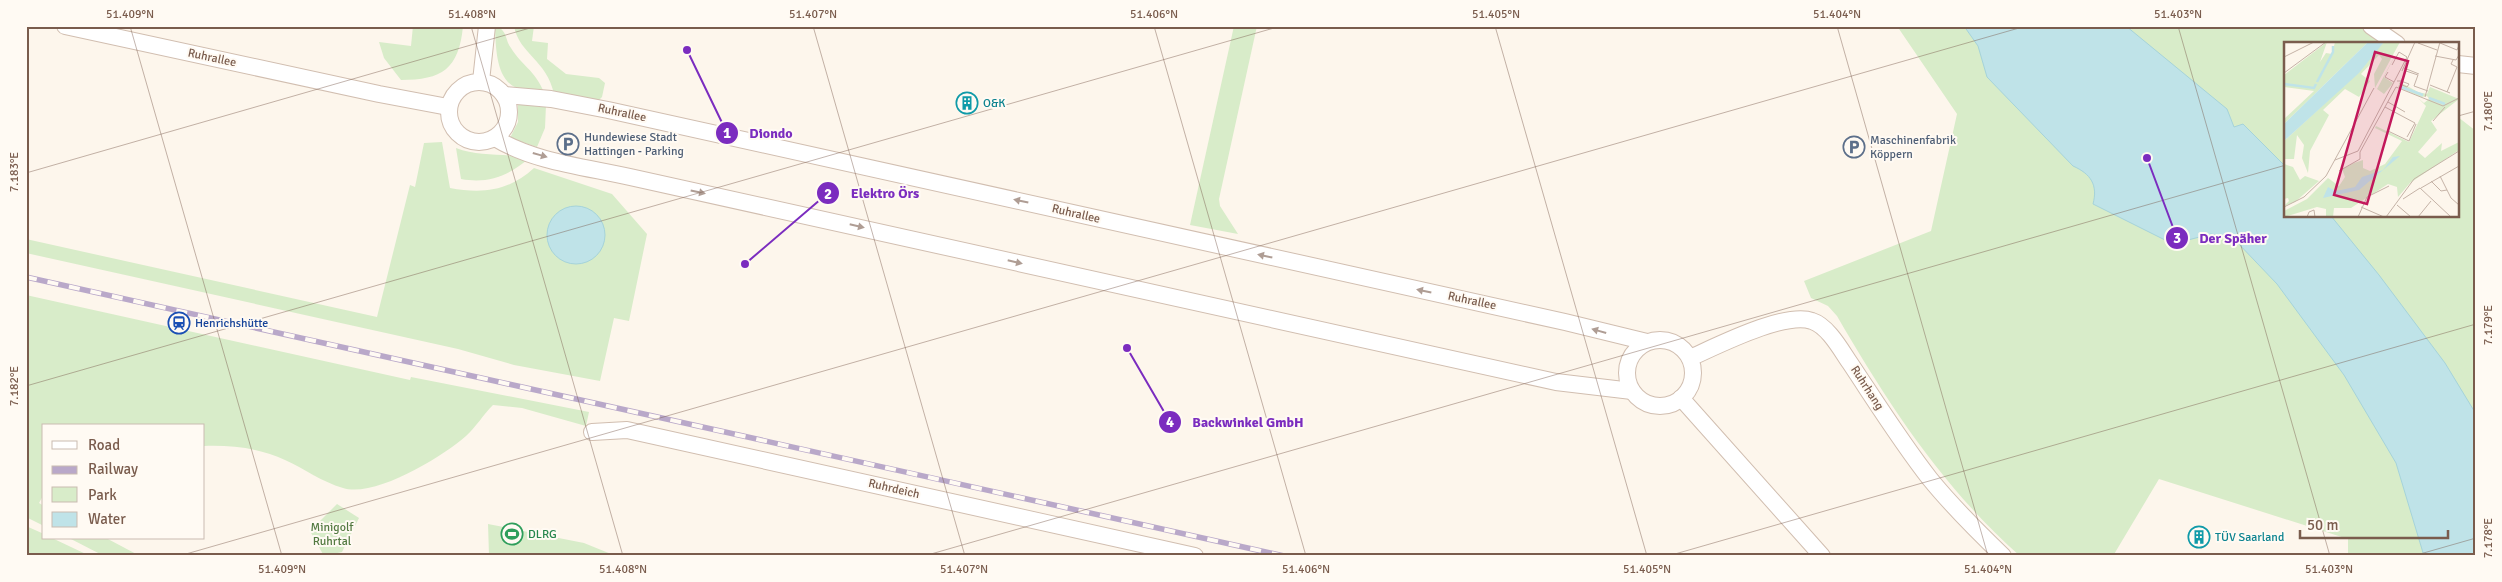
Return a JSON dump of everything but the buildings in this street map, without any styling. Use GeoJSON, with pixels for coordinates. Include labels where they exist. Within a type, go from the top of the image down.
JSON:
{"type":"FeatureCollection","features":[{"type":"Feature","properties":{"kind":"street","name":"Ruhrallee"},"geometry":{"type":"LineString","coordinates":[[65,26],[379,94],[448,106]]}},
{"type":"Feature","properties":{"kind":"street"},"geometry":{"type":"LineString","coordinates":[[487,26],[481,81],[470,82],[454,93],[448,106],[452,128],[460,136],[471,142],[485,142],[495,138],[508,121],[508,103],[504,95]]}},
{"type":"Feature","properties":{"kind":"street"},"geometry":{"type":"LineString","coordinates":[[2371,26],[2394,42]]}},
{"type":"Feature","properties":{"kind":"street"},"geometry":{"type":"LineString","coordinates":[[2460,64],[2476,66]]}},
{"type":"Feature","properties":{"kind":"street","name":"Ruhrallee"},"geometry":{"type":"LineString","coordinates":[[481,81],[496,86],[504,95],[551,99],[608,110],[1556,320],[1647,342],[1658,339],[1673,342],[1683,349],[1690,358]]}},
{"type":"Feature","properties":{"kind":"street"},"geometry":{"type":"LineString","coordinates":[[495,138],[507,145],[538,155],[630,177],[1556,382],[1632,392]]}},
{"type":"Feature","properties":{"kind":"street","name":"Ruhrhang"},"geometry":{"type":"LineString","coordinates":[[1690,358],[1774,323],[1799,319],[1813,321],[1823,328],[1841,350],[1892,428],[1930,479],[1968,522],[2003,556]]}},
{"type":"Feature","properties":{"kind":"street"},"geometry":{"type":"LineString","coordinates":[[1647,342],[1636,348],[1627,365],[1627,379],[1632,392],[1641,400],[1655,406],[1664,406],[1681,398],[1692,383],[1693,371],[1690,358]]}},
{"type":"Feature","properties":{"kind":"street"},"geometry":{"type":"LineString","coordinates":[[1681,398],[1822,556]]}},
{"type":"Feature","properties":{"kind":"street","name":"Ruhrdeich"},"geometry":{"type":"LineString","coordinates":[[592,432],[627,430],[1195,556]]}},
{"type":"Feature","properties":{"kind":"green space"},"geometry":{"type":"Polygon","coordinates":[[[413,26],[463,26],[461,41],[457,53],[446,69],[427,78],[401,80],[384,58],[379,42],[411,46],[413,26]]]}},
{"type":"Feature","properties":{"kind":"green space"},"geometry":{"type":"Polygon","coordinates":[[[514,26],[534,26],[532,41],[548,43],[547,59],[566,74],[599,78],[605,83],[602,97],[598,101],[554,94],[546,73],[521,44],[514,26]]]}},
{"type":"Feature","properties":{"kind":"green space"},"geometry":{"type":"Polygon","coordinates":[[[1234,26],[1257,26],[1219,199],[1220,206],[1238,234],[1190,225],[1234,26]]]}},
{"type":"Feature","properties":{"kind":"green space"},"geometry":{"type":"Polygon","coordinates":[[[1897,26],[2363,26],[2385,42],[2284,42],[2284,218],[2460,218],[2460,119],[2476,131],[2476,556],[2348,556],[2348,539],[2159,479],[2113,556],[2020,556],[1992,530],[1942,473],[1897,413],[1837,316],[1828,306],[1811,298],[1804,281],[1931,231],[1957,114],[1897,26]]]}},
{"type":"Feature","properties":{"kind":"green space"},"geometry":{"type":"Polygon","coordinates":[[[500,28],[504,32],[509,46],[536,78],[544,92],[517,88],[505,78],[498,63],[496,45],[495,29],[500,28]]]}},
{"type":"Feature","properties":{"kind":"green space"},"geometry":{"type":"Polygon","coordinates":[[[518,103],[546,105],[545,128],[537,147],[510,138],[518,122],[518,103]]]}},
{"type":"Feature","properties":{"kind":"green space"},"geometry":{"type":"Polygon","coordinates":[[[442,142],[450,188],[474,191],[495,189],[515,182],[534,168],[612,194],[647,234],[629,321],[614,318],[600,381],[514,365],[458,349],[26,253],[26,239],[377,317],[410,185],[415,187],[424,143],[442,142]]]}},
{"type":"Feature","properties":{"kind":"green space"},"geometry":{"type":"Polygon","coordinates":[[[456,148],[474,153],[529,158],[514,170],[498,177],[480,180],[461,179],[456,148]]]}},
{"type":"Feature","properties":{"kind":"green space"},"geometry":{"type":"Polygon","coordinates":[[[26,295],[410,380],[411,377],[589,412],[586,426],[522,408],[493,405],[466,436],[425,464],[408,474],[390,481],[372,487],[356,489],[335,485],[285,460],[256,450],[225,446],[205,446],[205,424],[42,424],[42,498],[39,503],[42,505],[42,525],[26,517],[26,295]]]}},
{"type":"Feature","properties":{"kind":"green space","name":"Minigolf Ruhrtal"},"geometry":{"type":"Polygon","coordinates":[[[337,504],[359,518],[342,552],[324,556],[310,531],[337,504]]]}},
{"type":"Feature","properties":{"kind":"green space","name":"DLRG"},"geometry":{"type":"Polygon","coordinates":[[[488,524],[584,543],[616,556],[489,556],[488,524]]]}},
{"type":"Feature","properties":{"kind":"green space"},"geometry":{"type":"Polygon","coordinates":[[[26,526],[42,533],[42,540],[56,540],[90,556],[26,556],[26,526]]]}},
{"type":"Feature","properties":{"kind":"green space"},"geometry":{"type":"Polygon","coordinates":[[[73,540],[110,540],[140,556],[104,556],[73,540]]]}},
{"type":"Feature","properties":{"kind":"water"},"geometry":{"type":"Polygon","coordinates":[[[1964,26],[2126,26],[2227,109],[2234,127],[2243,124],[2284,165],[2284,218],[2333,218],[2379,275],[2445,363],[2476,414],[2476,556],[2424,556],[2396,463],[2344,375],[2277,284],[2235,240],[2211,234],[2188,240],[2169,242],[2093,204],[2095,191],[2092,181],[2073,166],[1987,77],[1978,46],[1964,26]]]}},
{"type":"Feature","properties":{"kind":"water"},"geometry":{"type":"Polygon","coordinates":[[[570,206],[582,206],[597,214],[605,229],[605,241],[597,256],[582,264],[570,264],[555,256],[547,241],[547,229],[555,214],[570,206]]]}},
{"type":"Feature","properties":{"kind":"railway"},"geometry":{"type":"LineString","coordinates":[[26,277],[1284,556]]}},
{"type":"Feature","properties":{"kind":"place","name":"Diondo"},"geometry":{"type":"Point","coordinates":[687,50]}},
{"type":"Feature","properties":{"kind":"place","name":"O&K"},"geometry":{"type":"Point","coordinates":[967,103]}},
{"type":"Feature","properties":{"kind":"place","name":"Hundewiese Stadt Hattingen - Parking"},"geometry":{"type":"Point","coordinates":[568,144]}},
{"type":"Feature","properties":{"kind":"place","name":"Maschinenfabrik Köppern"},"geometry":{"type":"Point","coordinates":[1854,147]}},
{"type":"Feature","properties":{"kind":"place","name":"Der Späher"},"geometry":{"type":"Point","coordinates":[2147,158]}},
{"type":"Feature","properties":{"kind":"place","name":"Elektro Örs"},"geometry":{"type":"Point","coordinates":[745,264]}},
{"type":"Feature","properties":{"kind":"place","name":"Henrichshütte"},"geometry":{"type":"Point","coordinates":[179,323]}},
{"type":"Feature","properties":{"kind":"place","name":"Backwinkel GmbH"},"geometry":{"type":"Point","coordinates":[1127,348]}},
{"type":"Feature","properties":{"kind":"place","name":"DLRG"},"geometry":{"type":"Point","coordinates":[512,534]}},
{"type":"Feature","properties":{"kind":"place","name":"TÜV Saarland"},"geometry":{"type":"Point","coordinates":[2199,537]}}]}
